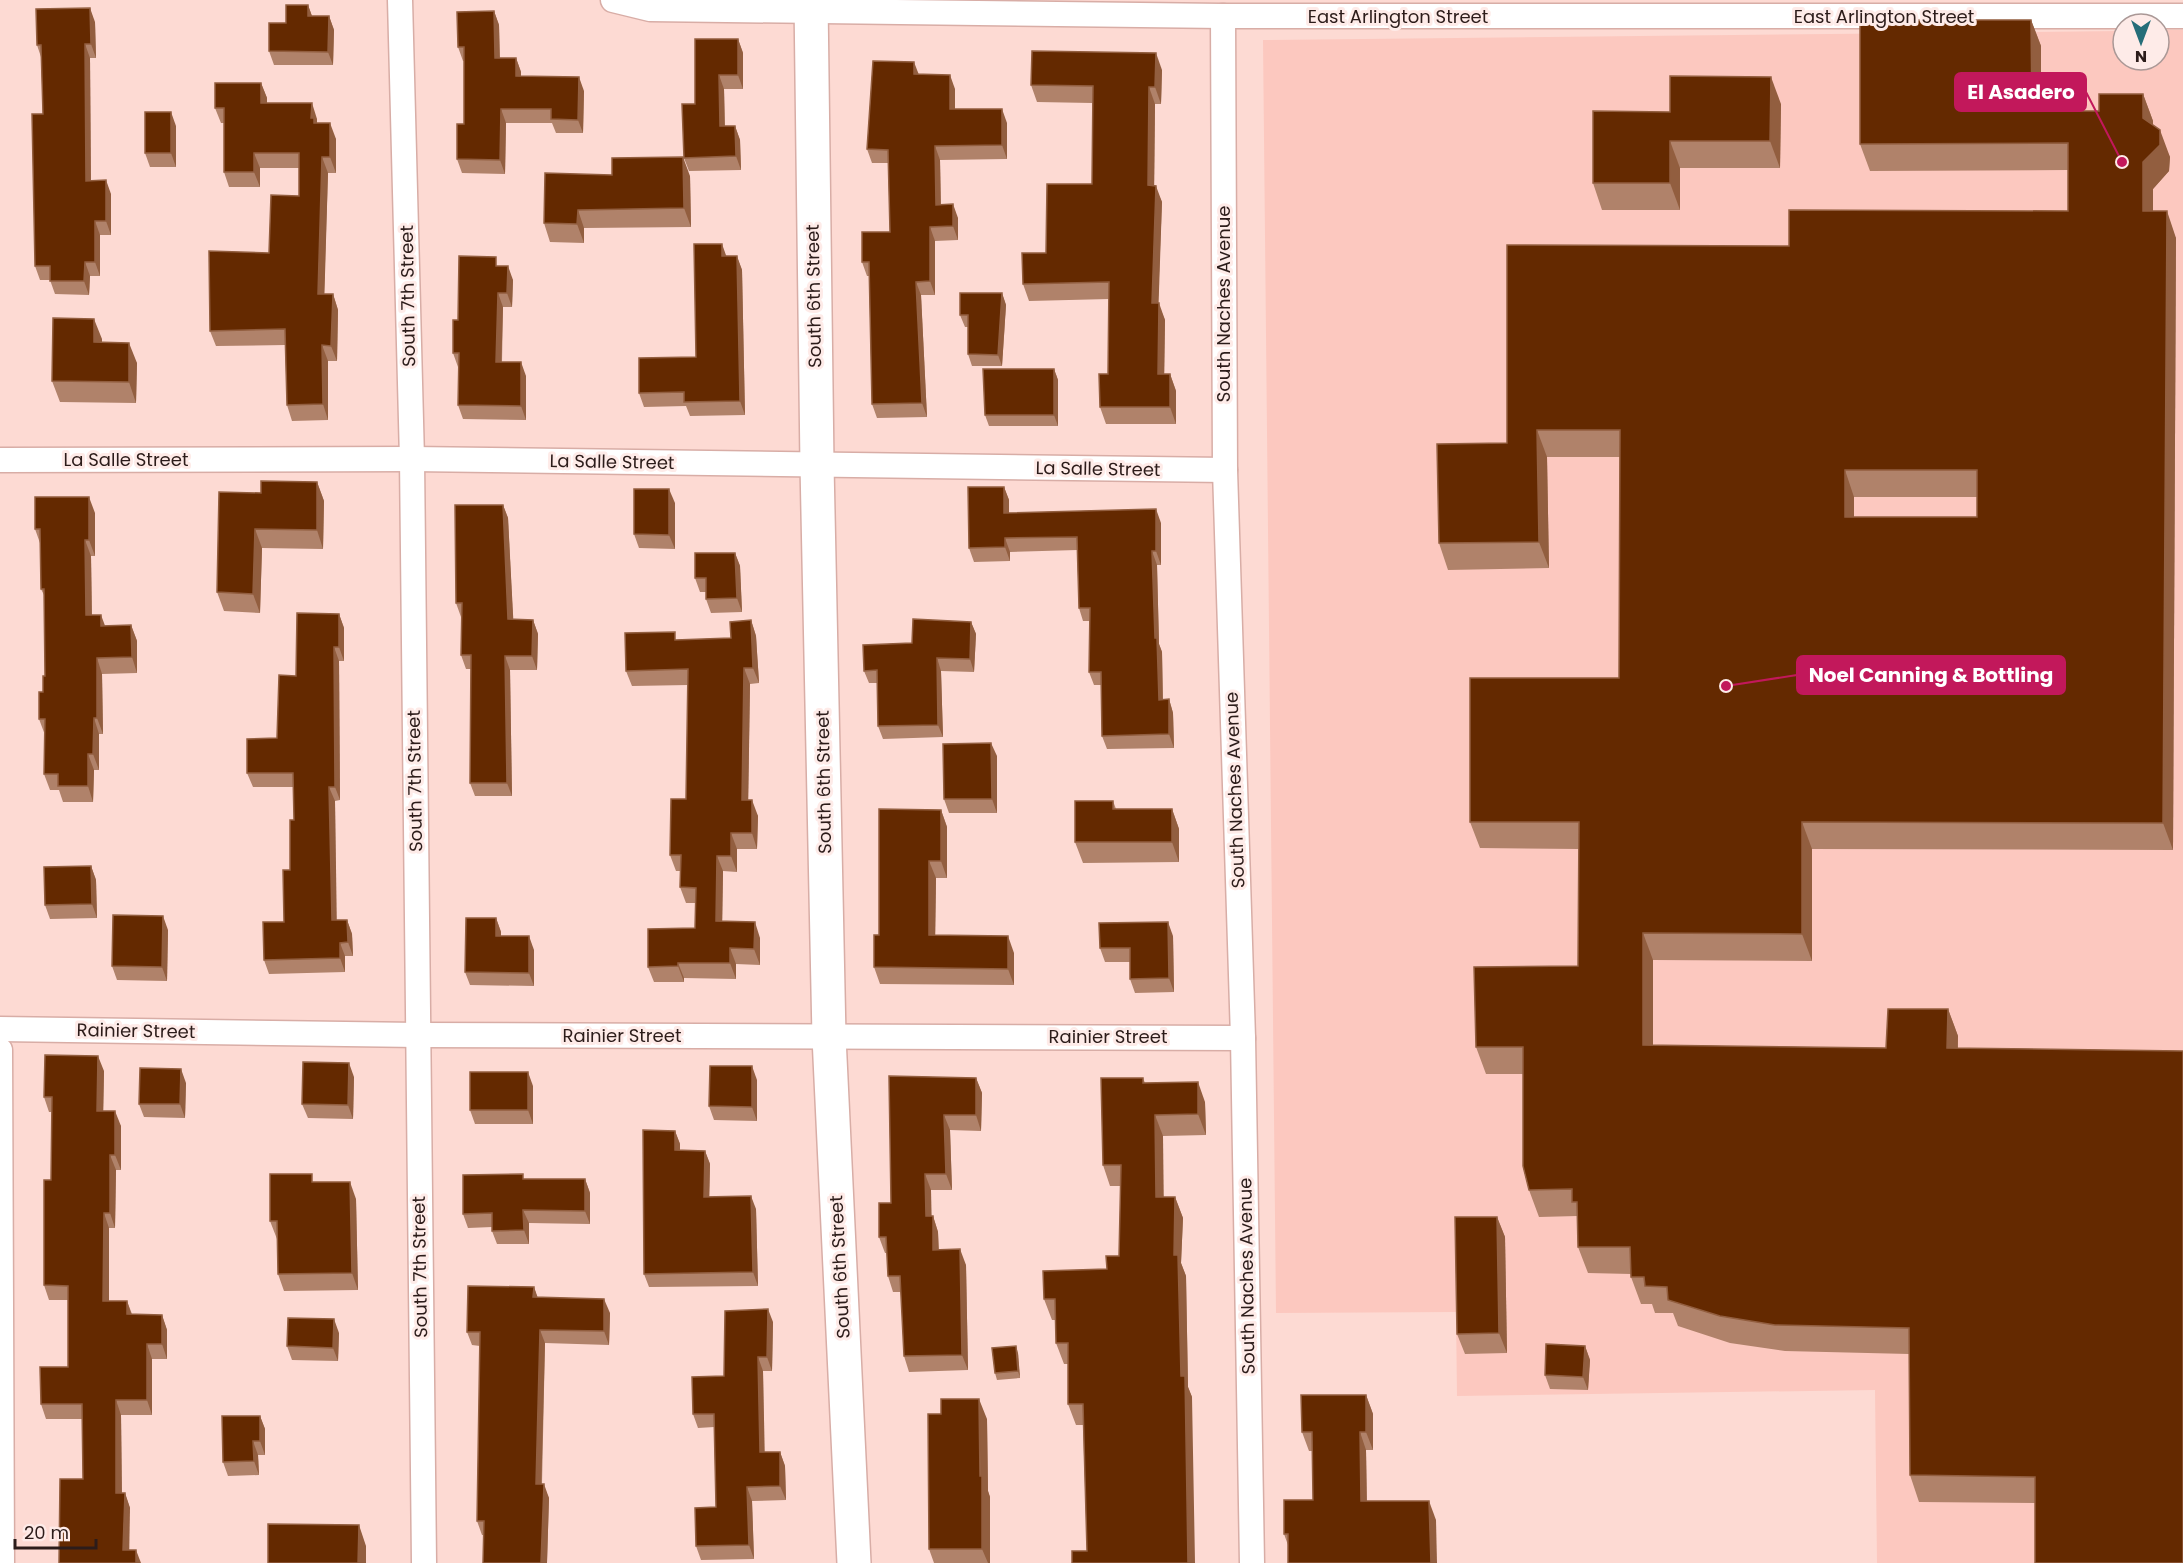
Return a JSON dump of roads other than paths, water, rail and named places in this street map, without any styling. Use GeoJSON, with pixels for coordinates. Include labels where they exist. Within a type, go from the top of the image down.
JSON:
{"type":"FeatureCollection","features":[{"type":"Feature","properties":{"kind":"street","name":"South 7th Street"},"geometry":{"type":"LineString","coordinates":[[400,0],[412,459],[424,1563]]}},
{"type":"Feature","properties":{"kind":"street","name":"East Arlington Street"},"geometry":{"type":"LineString","coordinates":[[614,0],[650,9],[811,6],[1222,16],[2183,16]]}},
{"type":"Feature","properties":{"kind":"street","name":"South 6th Street"},"geometry":{"type":"LineString","coordinates":[[811,6],[817,465],[829,1037],[854,1563]]}},
{"type":"Feature","properties":{"kind":"street","name":"South Naches Avenue"},"geometry":{"type":"LineString","coordinates":[[1222,16],[1225,470],[1243,1038],[1252,1563]]}},
{"type":"Feature","properties":{"kind":"street","name":"La Salle Street"},"geometry":{"type":"LineString","coordinates":[[0,460],[412,459],[1225,470]]}},
{"type":"Feature","properties":{"kind":"street","name":"Rainier Street"},"geometry":{"type":"LineString","coordinates":[[0,1029],[418,1035],[1243,1038]]}},
{"type":"Feature","properties":{"kind":"street"},"geometry":{"type":"LineString","coordinates":[[0,1050],[2,1563]]}},
{"type":"Feature","properties":{"kind":"place","name":"El Asadero"},"geometry":{"type":"Point","coordinates":[2122,162]}},
{"type":"Feature","properties":{"kind":"place","name":"Noel Canning & Bottling"},"geometry":{"type":"Point","coordinates":[1726,686]}}]}
